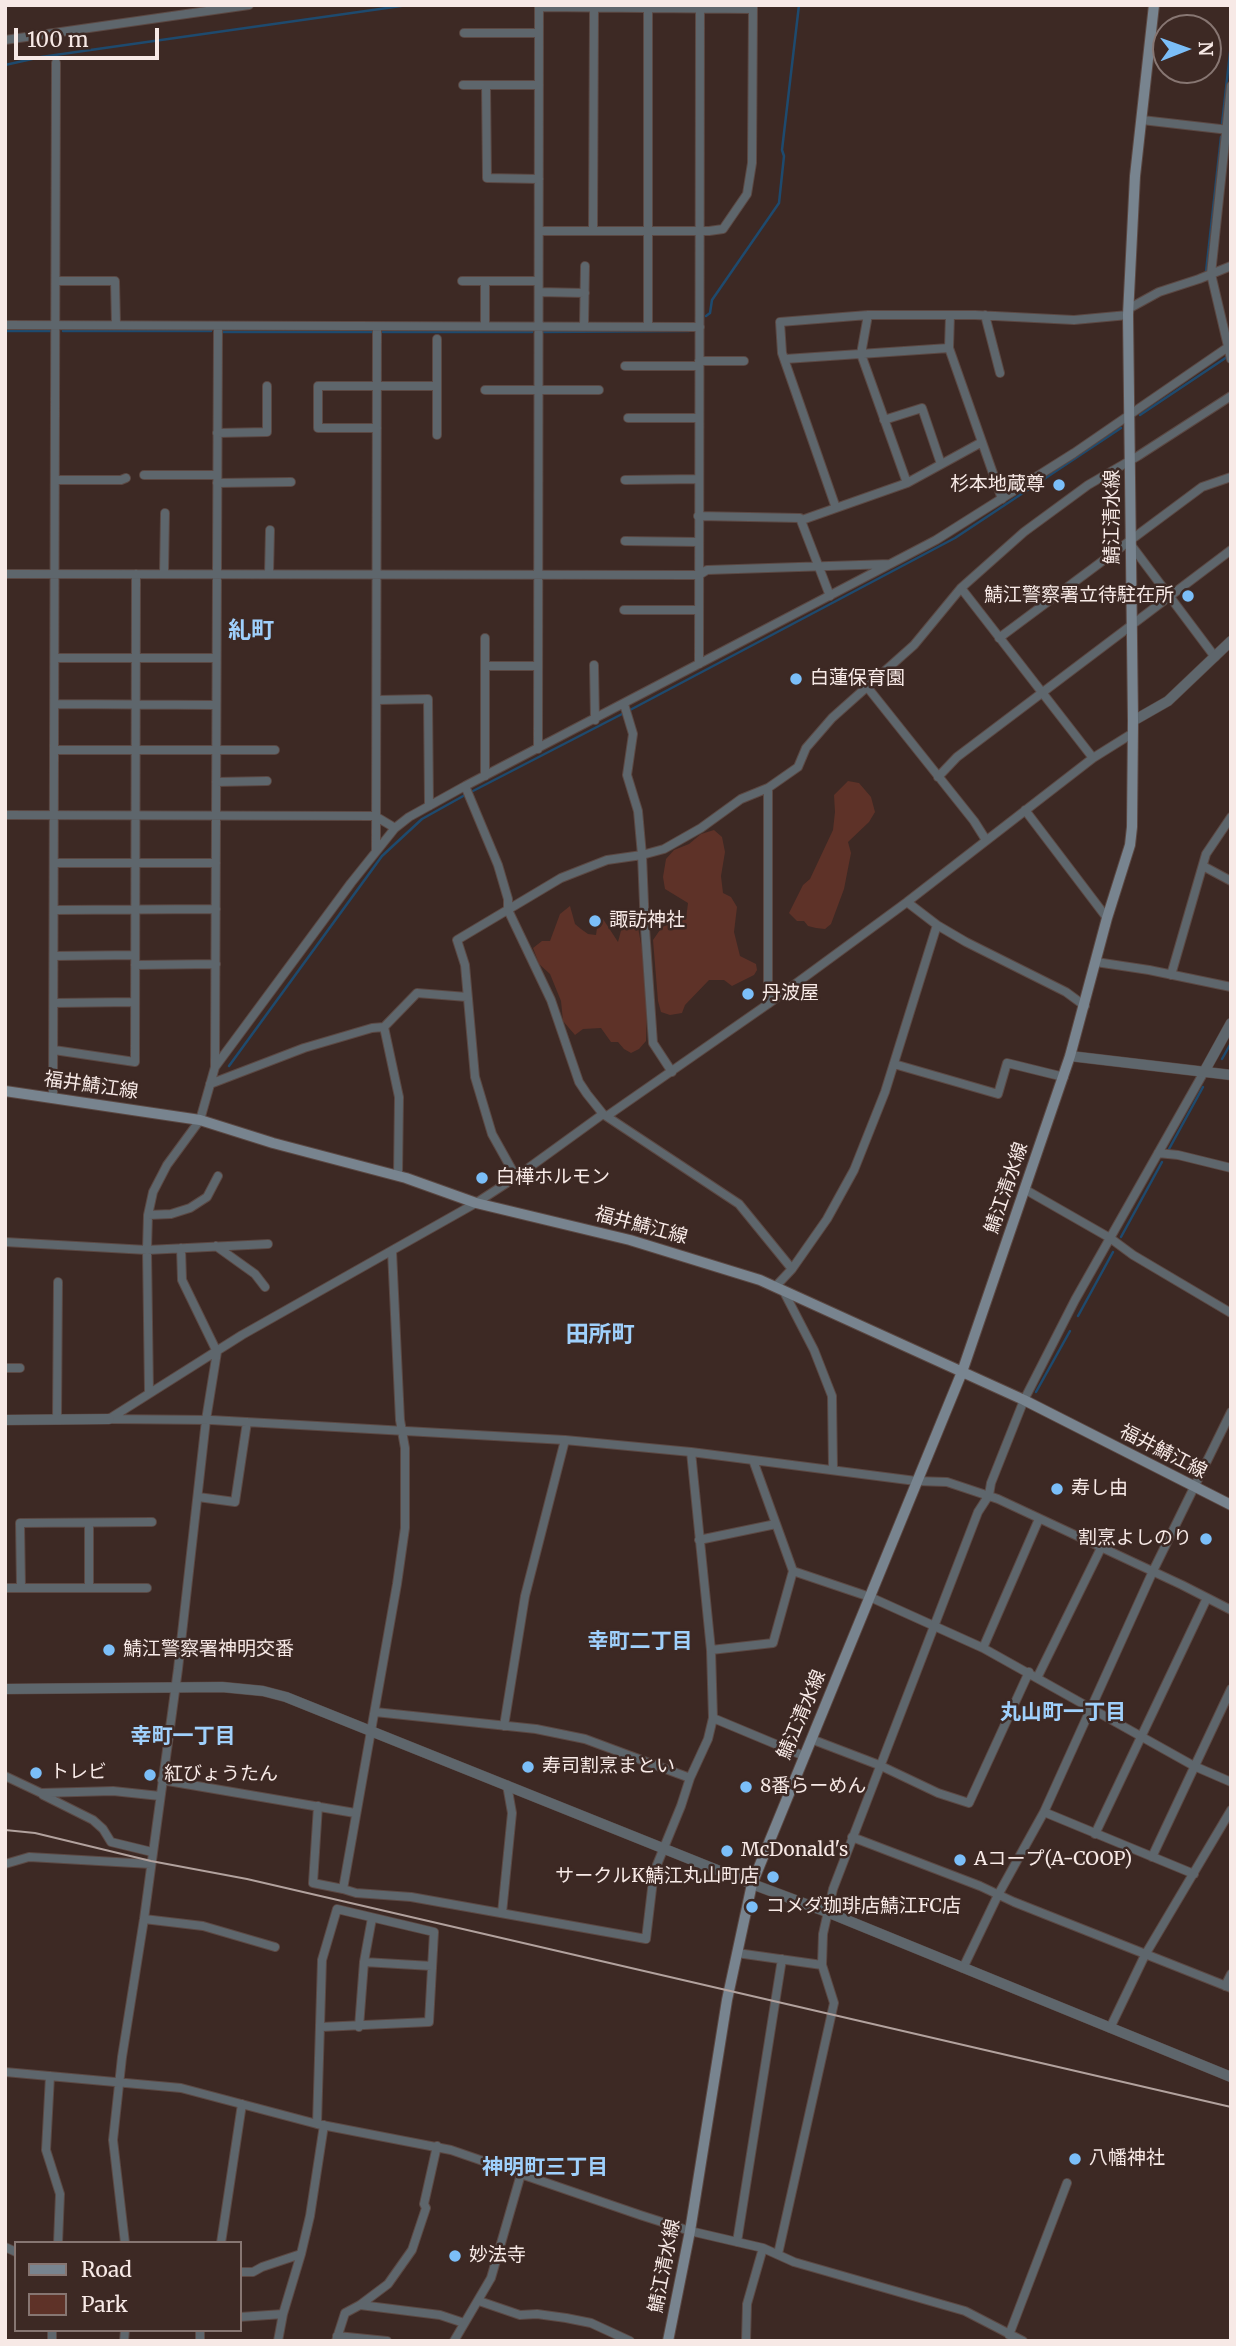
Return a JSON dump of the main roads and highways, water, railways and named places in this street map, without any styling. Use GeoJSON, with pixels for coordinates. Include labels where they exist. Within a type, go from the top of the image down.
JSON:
{"type":"FeatureCollection","features":[{"type":"Feature","properties":{"kind":"main road","name":"鯖江清水線"},"geometry":{"type":"LineString","coordinates":[[668,2341],[690,2231],[727,2000],[752,1885],[962,1372],[1064,1077],[1107,918],[1130,845],[1133,727],[1128,312],[1131,228],[1154,5]]}},
{"type":"Feature","properties":{"kind":"main road","name":"福井鯖江線"},"geometry":{"type":"LineString","coordinates":[[5,1091],[200,1120],[272,1143],[398,1176],[476,1203],[680,1254],[779,1287],[1024,1401],[1231,1505]]}},
{"type":"Feature","properties":{"kind":"waterway"},"geometry":{"type":"LineString","coordinates":[[5,65],[41,57],[408,5]]}},
{"type":"Feature","properties":{"kind":"waterway"},"geometry":{"type":"LineString","coordinates":[[706,316],[710,313],[712,300],[779,203],[784,156],[782,150],[799,5]]}},
{"type":"Feature","properties":{"kind":"waterway"},"geometry":{"type":"LineString","coordinates":[[1222,124],[1231,44]]}},
{"type":"Feature","properties":{"kind":"waterway"},"geometry":{"type":"LineString","coordinates":[[1206,272],[1221,137]]}},
{"type":"Feature","properties":{"kind":"waterway"},"geometry":{"type":"LineString","coordinates":[[5,331],[50,331]]}},
{"type":"Feature","properties":{"kind":"waterway"},"geometry":{"type":"LineString","coordinates":[[63,331],[211,331]]}},
{"type":"Feature","properties":{"kind":"waterway"},"geometry":{"type":"LineString","coordinates":[[544,332],[689,331]]}},
{"type":"Feature","properties":{"kind":"waterway"},"geometry":{"type":"LineString","coordinates":[[223,332],[373,332]]}},
{"type":"Feature","properties":{"kind":"waterway"},"geometry":{"type":"LineString","coordinates":[[383,332],[532,332]]}},
{"type":"Feature","properties":{"kind":"waterway"},"geometry":{"type":"LineString","coordinates":[[1140,415],[1227,357]]}},
{"type":"Feature","properties":{"kind":"waterway"},"geometry":{"type":"LineString","coordinates":[[630,710],[955,538],[1121,428]]}},
{"type":"Feature","properties":{"kind":"waterway"},"geometry":{"type":"LineString","coordinates":[[471,792],[624,713]]}},
{"type":"Feature","properties":{"kind":"waterway"},"geometry":{"type":"LineString","coordinates":[[229,1066],[382,856],[422,819],[465,795]]}},
{"type":"Feature","properties":{"kind":"waterway"},"geometry":{"type":"LineString","coordinates":[[1222,1059],[1231,1043]]}},
{"type":"Feature","properties":{"kind":"waterway"},"geometry":{"type":"LineString","coordinates":[[1169,1149],[1203,1087]]}},
{"type":"Feature","properties":{"kind":"waterway"},"geometry":{"type":"LineString","coordinates":[[1121,1237],[1162,1162]]}},
{"type":"Feature","properties":{"kind":"waterway"},"geometry":{"type":"LineString","coordinates":[[1078,1316],[1113,1252]]}},
{"type":"Feature","properties":{"kind":"waterway"},"geometry":{"type":"LineString","coordinates":[[1036,1392],[1070,1331]]}},
{"type":"Feature","properties":{"kind":"tram line"},"geometry":{"type":"LineString","coordinates":[[5,1830],[35,1833],[151,1861],[247,1879],[1231,2107]]}},
{"type":"Feature","properties":{"kind":"place","name":"杉本地蔵尊"},"geometry":{"type":"Point","coordinates":[1059,485]}},
{"type":"Feature","properties":{"kind":"place","name":"鯖江警察署立待駐在所"},"geometry":{"type":"Point","coordinates":[1188,596]}},
{"type":"Feature","properties":{"kind":"place","name":"白蓮保育園"},"geometry":{"type":"Point","coordinates":[796,679]}},
{"type":"Feature","properties":{"kind":"place","name":"諏訪神社"},"geometry":{"type":"Point","coordinates":[595,921]}},
{"type":"Feature","properties":{"kind":"place","name":"丹波屋"},"geometry":{"type":"Point","coordinates":[748,994]}},
{"type":"Feature","properties":{"kind":"place","name":"白樺ホルモン"},"geometry":{"type":"Point","coordinates":[482,1178]}},
{"type":"Feature","properties":{"kind":"place","name":"寿し由"},"geometry":{"type":"Point","coordinates":[1057,1489]}},
{"type":"Feature","properties":{"kind":"place","name":"割烹よしのり"},"geometry":{"type":"Point","coordinates":[1206,1539]}},
{"type":"Feature","properties":{"kind":"place","name":"鯖江警察署神明交番"},"geometry":{"type":"Point","coordinates":[109,1650]}},
{"type":"Feature","properties":{"kind":"place","name":"寿司割烹まとい"},"geometry":{"type":"Point","coordinates":[528,1767]}},
{"type":"Feature","properties":{"kind":"place","name":"トレビ"},"geometry":{"type":"Point","coordinates":[36,1773]}},
{"type":"Feature","properties":{"kind":"place","name":"紅びょうたん"},"geometry":{"type":"Point","coordinates":[150,1775]}},
{"type":"Feature","properties":{"kind":"place","name":"8番らーめん"},"geometry":{"type":"Point","coordinates":[746,1787]}},
{"type":"Feature","properties":{"kind":"place","name":"McDonald's"},"geometry":{"type":"Point","coordinates":[727,1851]}},
{"type":"Feature","properties":{"kind":"place","name":"Aコープ(A-COOP)"},"geometry":{"type":"Point","coordinates":[960,1860]}},
{"type":"Feature","properties":{"kind":"place","name":"サークルK鯖江丸山町店"},"geometry":{"type":"Point","coordinates":[773,1877]}},
{"type":"Feature","properties":{"kind":"place","name":"コメダ珈琲店鯖江FC店"},"geometry":{"type":"Point","coordinates":[752,1907]}},
{"type":"Feature","properties":{"kind":"place","name":"八幡神社"},"geometry":{"type":"Point","coordinates":[1075,2159]}},
{"type":"Feature","properties":{"kind":"place","name":"妙法寺"},"geometry":{"type":"Point","coordinates":[455,2256]}},
{"type":"Feature","properties":{"kind":"district","name":"糺町"},"geometry":{"type":"Point","coordinates":[251,631]}},
{"type":"Feature","properties":{"kind":"district","name":"田所町"},"geometry":{"type":"Point","coordinates":[600,1335]}},
{"type":"Feature","properties":{"kind":"district","name":"幸町二丁目"},"geometry":{"type":"Point","coordinates":[640,1642]}},
{"type":"Feature","properties":{"kind":"district","name":"丸山町一丁目"},"geometry":{"type":"Point","coordinates":[1063,1713]}},
{"type":"Feature","properties":{"kind":"district","name":"幸町一丁目"},"geometry":{"type":"Point","coordinates":[183,1737]}},
{"type":"Feature","properties":{"kind":"district","name":"神明町三丁目"},"geometry":{"type":"Point","coordinates":[545,2168]}}]}
